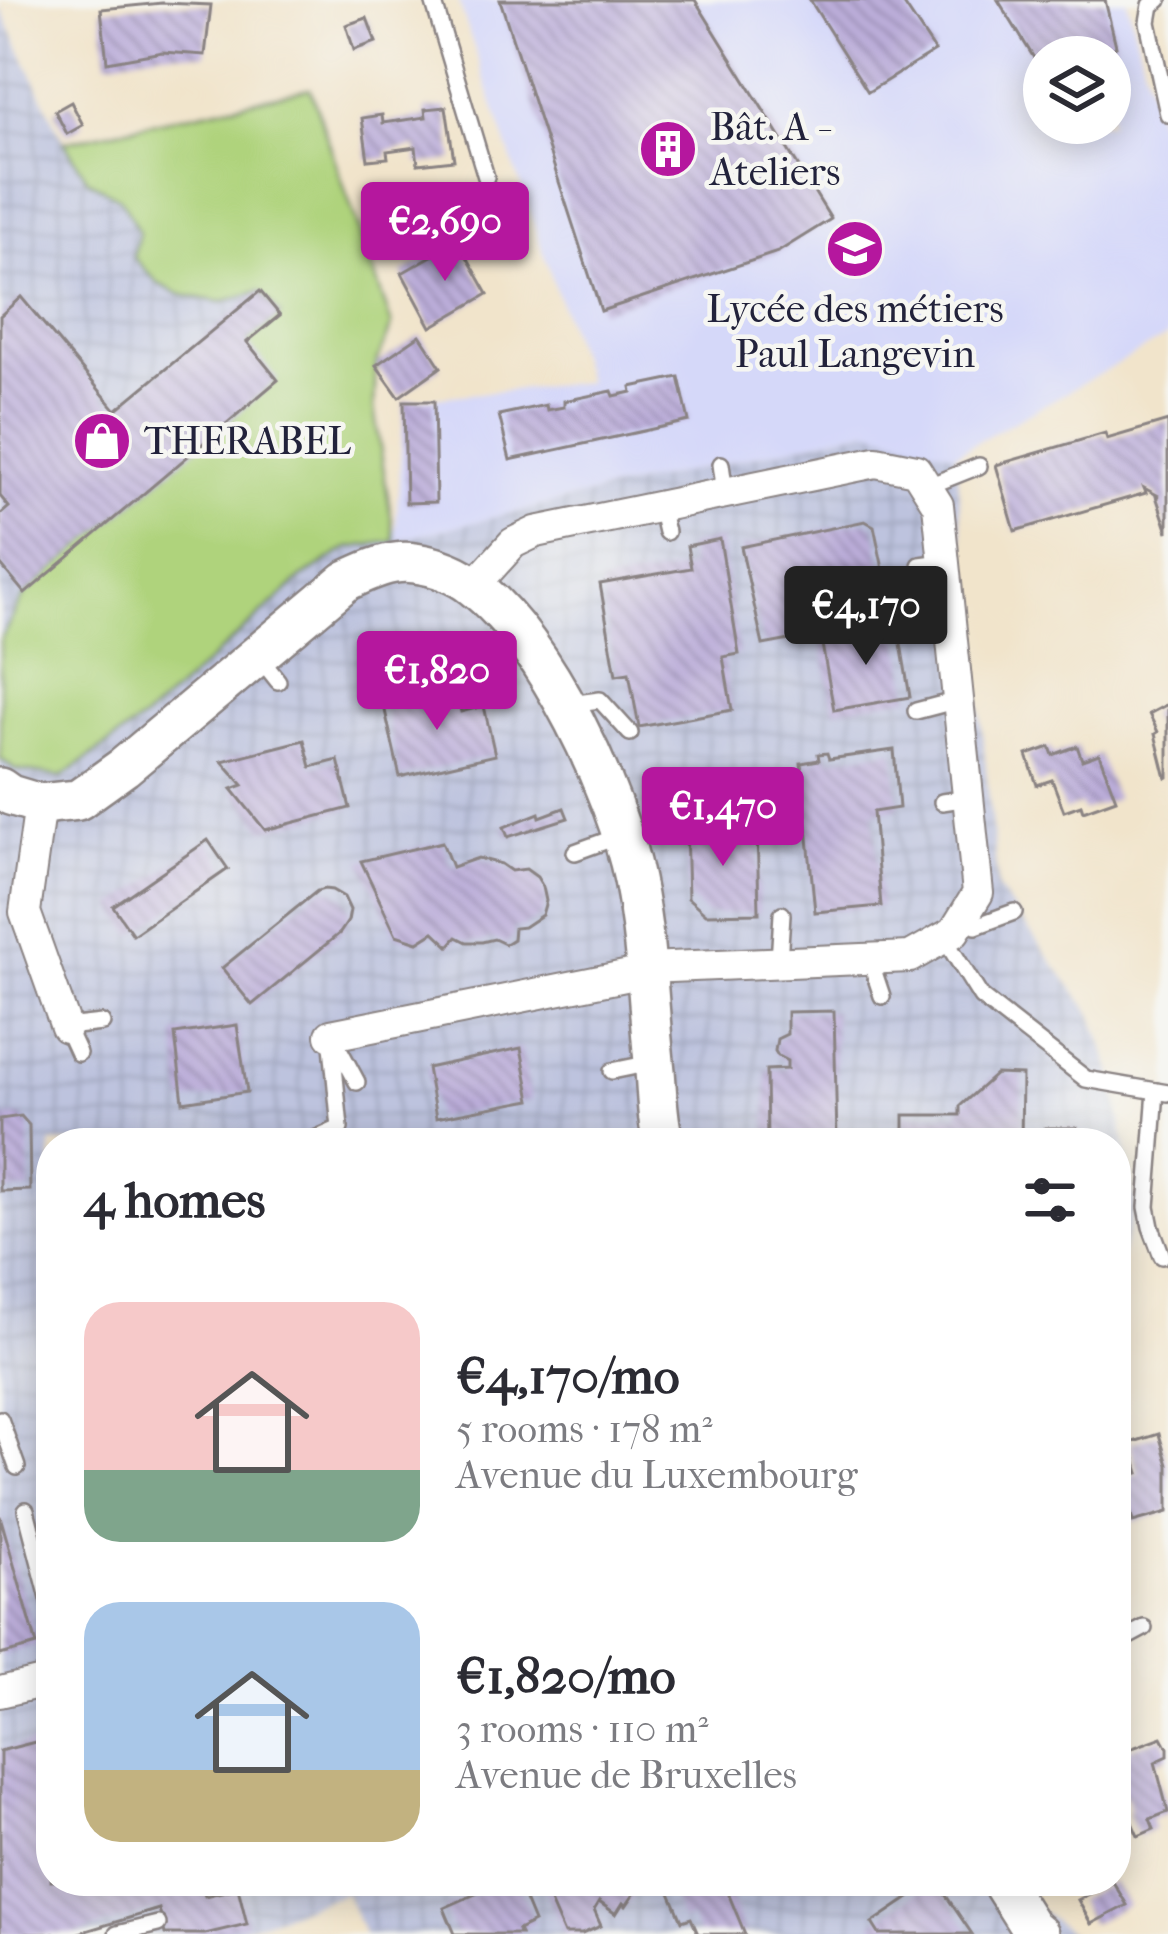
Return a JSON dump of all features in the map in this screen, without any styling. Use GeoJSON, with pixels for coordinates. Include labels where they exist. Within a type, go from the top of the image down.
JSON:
{"type":"FeatureCollection","features":[{"type":"Feature","properties":{"kind":"street"},"geometry":{"type":"LineString","coordinates":[[332,1035],[544,986],[630,975],[646,968],[716,975],[779,961],[910,957],[953,928],[978,893],[955,800],[958,700],[932,564],[938,506],[916,470],[876,462],[765,496],[723,479],[663,519],[536,532],[513,543],[474,586]]}},
{"type":"Feature","properties":{"kind":"street"},"geometry":{"type":"LineString","coordinates":[[0,788],[40,804],[78,800],[267,668],[346,580],[379,566],[412,562],[447,571],[474,586],[503,613],[566,704],[580,750],[611,799],[634,878],[661,1128]]}},
{"type":"Feature","properties":{"kind":"street"},"geometry":{"type":"LineString","coordinates":[[40,804],[25,912],[38,922],[72,1040]]}},
{"type":"Feature","properties":{"kind":"street"},"geometry":{"type":"LineString","coordinates":[[0,1692],[36,1684]]}},
{"type":"Feature","properties":{"kind":"street"},"geometry":{"type":"LineString","coordinates":[[1010,1896],[1038,1934]]}},
{"type":"Feature","properties":{"kind":"lane"},"geometry":{"type":"LineString","coordinates":[[434,0],[486,177]]}},
{"type":"Feature","properties":{"kind":"lane"},"geometry":{"type":"LineString","coordinates":[[1159,0],[1151,5],[1148,22],[1168,114]]}},
{"type":"Feature","properties":{"kind":"lane"},"geometry":{"type":"LineString","coordinates":[[926,487],[979,466]]}},
{"type":"Feature","properties":{"kind":"lane"},"geometry":{"type":"LineString","coordinates":[[566,704],[600,700],[630,733]]}},
{"type":"Feature","properties":{"kind":"lane"},"geometry":{"type":"LineString","coordinates":[[916,711],[958,700]]}},
{"type":"Feature","properties":{"kind":"lane"},"geometry":{"type":"LineString","coordinates":[[575,852],[622,835]]}},
{"type":"Feature","properties":{"kind":"lane"},"geometry":{"type":"LineString","coordinates":[[1014,912],[976,926],[953,928],[981,997],[1086,1079],[1162,1092],[1147,1207],[1162,1256]]}},
{"type":"Feature","properties":{"kind":"lane"},"geometry":{"type":"LineString","coordinates":[[779,961],[782,914]]}},
{"type":"Feature","properties":{"kind":"lane"},"geometry":{"type":"LineString","coordinates":[[869,957],[882,996]]}},
{"type":"Feature","properties":{"kind":"lane"},"geometry":{"type":"LineString","coordinates":[[72,1040],[102,1023]]}},
{"type":"Feature","properties":{"kind":"lane"},"geometry":{"type":"LineString","coordinates":[[332,1035],[357,1082]]}},
{"type":"Feature","properties":{"kind":"lane"},"geometry":{"type":"LineString","coordinates":[[332,1035],[340,1128]]}},
{"type":"Feature","properties":{"kind":"lane"},"geometry":{"type":"LineString","coordinates":[[612,1071],[654,1063]]}},
{"type":"Feature","properties":{"kind":"lane"},"geometry":{"type":"LineString","coordinates":[[0,1419],[17,1467]]}},
{"type":"Feature","properties":{"kind":"lane"},"geometry":{"type":"LineString","coordinates":[[26,1510],[36,1548]]}},
{"type":"Feature","properties":{"kind":"lane"},"geometry":{"type":"LineString","coordinates":[[1131,1635],[1144,1628]]}},
{"type":"Feature","properties":{"kind":"lane"},"geometry":{"type":"LineString","coordinates":[[117,1934],[158,1924]]}},
{"type":"Feature","properties":{"kind":"shaded area","name":"Lycée des métiers Paul Langevin"},"geometry":{"type":"Polygon","coordinates":[[[458,0],[1127,0],[1168,162],[1168,336],[955,454],[867,429],[395,541],[404,401],[587,382],[458,0]]]}},
{"type":"Feature","properties":{"kind":"shaded area"},"geometry":{"type":"Polygon","coordinates":[[[0,6],[64,142],[310,88],[392,325],[376,365],[374,409],[396,541],[868,429],[955,454],[998,889],[1092,1014],[1112,1070],[1122,1128],[36,1128],[36,1896],[336,1896],[227,1934],[0,1934],[0,6]]]}},
{"type":"Feature","properties":{"kind":"shaded area"},"geometry":{"type":"Polygon","coordinates":[[[1131,1178],[1136,1206],[1131,1222],[1131,1178]]]}},
{"type":"Feature","properties":{"kind":"shaded area"},"geometry":{"type":"Polygon","coordinates":[[[346,1896],[1029,1896],[1034,1906],[1071,1934],[364,1934],[346,1896]]]}},
{"type":"Feature","properties":{"kind":"green space"},"geometry":{"type":"Polygon","coordinates":[[[310,88],[392,325],[376,365],[374,409],[395,541],[348,548],[303,577],[143,720],[62,777],[16,770],[0,759],[0,640],[25,594],[168,472],[247,342],[280,315],[260,291],[221,302],[182,295],[159,284],[133,257],[139,233],[121,199],[88,180],[64,142],[310,88]]]}},
{"type":"Feature","properties":{"kind":"building","name":"Bât. A - Ateliers"},"geometry":{"type":"Polygon","coordinates":[[[500,0],[695,0],[831,219],[778,252],[601,311],[500,0]]]}},
{"type":"Feature","properties":{"kind":"building"},"geometry":{"type":"Polygon","coordinates":[[[810,0],[901,0],[935,51],[868,92],[810,0]]]}},
{"type":"Feature","properties":{"kind":"building"},"geometry":{"type":"Polygon","coordinates":[[[998,0],[1105,0],[1114,36],[1023,36],[1023,40],[998,0]]]}},
{"type":"Feature","properties":{"kind":"building"},"geometry":{"type":"Polygon","coordinates":[[[162,3],[211,5],[205,55],[162,52],[107,62],[101,9],[162,3]]]}},
{"type":"Feature","properties":{"kind":"building"},"geometry":{"type":"Polygon","coordinates":[[[367,18],[376,42],[354,50],[346,25],[367,18]]]}},
{"type":"Feature","properties":{"kind":"building"},"geometry":{"type":"Polygon","coordinates":[[[71,102],[83,125],[67,134],[55,111],[71,102]]]}},
{"type":"Feature","properties":{"kind":"building"},"geometry":{"type":"Polygon","coordinates":[[[446,107],[454,160],[418,164],[416,147],[387,151],[388,158],[368,160],[362,118],[382,115],[383,123],[426,117],[425,109],[446,107]]]}},
{"type":"Feature","properties":{"kind":"building"},"geometry":{"type":"Polygon","coordinates":[[[458,241],[488,294],[431,327],[402,273],[458,241]]]}},
{"type":"Feature","properties":{"kind":"building","name":"THERABEL"},"geometry":{"type":"Polygon","coordinates":[[[260,291],[280,315],[247,342],[278,380],[25,594],[0,564],[0,515],[9,507],[0,496],[0,316],[21,297],[116,410],[260,291]]]}},
{"type":"Feature","properties":{"kind":"building"},"geometry":{"type":"Polygon","coordinates":[[[420,335],[441,367],[399,397],[376,365],[420,335]]]}},
{"type":"Feature","properties":{"kind":"building"},"geometry":{"type":"Polygon","coordinates":[[[679,377],[689,421],[510,460],[499,415],[546,405],[547,410],[564,407],[564,401],[612,391],[614,396],[632,392],[631,387],[679,377]]]}},
{"type":"Feature","properties":{"kind":"building"},"geometry":{"type":"Polygon","coordinates":[[[404,401],[434,401],[436,502],[406,503],[404,401]]]}},
{"type":"Feature","properties":{"kind":"building"},"geometry":{"type":"Polygon","coordinates":[[[1168,421],[1168,532],[1159,496],[1144,488],[1146,493],[1015,531],[996,465],[1105,433],[1107,439],[1168,421]]]}},
{"type":"Feature","properties":{"kind":"building"},"geometry":{"type":"Polygon","coordinates":[[[865,521],[874,526],[887,588],[876,595],[828,605],[833,632],[763,645],[741,547],[865,521]]]}},
{"type":"Feature","properties":{"kind":"building"},"geometry":{"type":"Polygon","coordinates":[[[720,539],[739,654],[723,657],[732,710],[639,727],[629,673],[616,675],[600,584],[691,568],[687,546],[720,539]]]}},
{"type":"Feature","properties":{"kind":"building"},"geometry":{"type":"Polygon","coordinates":[[[898,626],[910,697],[834,710],[821,639],[898,626]]]}},
{"type":"Feature","properties":{"kind":"building"},"geometry":{"type":"Polygon","coordinates":[[[455,689],[461,712],[484,706],[495,755],[400,777],[384,706],[455,689]]]}},
{"type":"Feature","properties":{"kind":"building"},"geometry":{"type":"Polygon","coordinates":[[[1168,704],[1166,778],[1158,732],[1149,714],[1168,704]]]}},
{"type":"Feature","properties":{"kind":"building"},"geometry":{"type":"Polygon","coordinates":[[[304,740],[311,767],[338,760],[350,808],[265,830],[232,789],[243,785],[222,761],[304,740]]]}},
{"type":"Feature","properties":{"kind":"building"},"geometry":{"type":"Polygon","coordinates":[[[1077,746],[1082,760],[1099,754],[1116,799],[1083,811],[1081,805],[1064,811],[1052,780],[1037,785],[1027,755],[1050,747],[1053,755],[1077,746]]]}},
{"type":"Feature","properties":{"kind":"building"},"geometry":{"type":"Polygon","coordinates":[[[894,750],[899,808],[873,812],[881,906],[815,912],[801,763],[819,760],[818,754],[827,753],[829,759],[894,750]]]}},
{"type":"Feature","properties":{"kind":"building"},"geometry":{"type":"Polygon","coordinates":[[[564,808],[568,818],[508,837],[504,827],[564,808]]]}},
{"type":"Feature","properties":{"kind":"building"},"geometry":{"type":"Polygon","coordinates":[[[757,825],[759,913],[706,914],[688,898],[686,827],[757,825]]]}},
{"type":"Feature","properties":{"kind":"building"},"geometry":{"type":"Polygon","coordinates":[[[208,840],[228,869],[133,935],[113,906],[208,840]]]}},
{"type":"Feature","properties":{"kind":"building"},"geometry":{"type":"Polygon","coordinates":[[[442,842],[452,867],[478,858],[511,871],[526,869],[537,877],[546,901],[542,915],[514,928],[513,939],[505,944],[457,937],[449,946],[434,932],[418,942],[396,935],[361,861],[442,842]]]}},
{"type":"Feature","properties":{"kind":"building"},"geometry":{"type":"Polygon","coordinates":[[[324,889],[344,897],[350,910],[348,921],[340,933],[252,1005],[222,968],[324,889]]]}},
{"type":"Feature","properties":{"kind":"building"},"geometry":{"type":"Polygon","coordinates":[[[834,1011],[837,1128],[767,1128],[766,1070],[787,1069],[787,1061],[775,1051],[777,1039],[787,1034],[787,1012],[834,1011]]]}},
{"type":"Feature","properties":{"kind":"building"},"geometry":{"type":"Polygon","coordinates":[[[237,1025],[247,1092],[183,1102],[175,1034],[237,1025]]]}},
{"type":"Feature","properties":{"kind":"building"},"geometry":{"type":"Polygon","coordinates":[[[521,1048],[531,1100],[436,1118],[427,1068],[521,1048]]]}},
{"type":"Feature","properties":{"kind":"building"},"geometry":{"type":"Polygon","coordinates":[[[996,1074],[1022,1075],[1021,1128],[904,1128],[904,1115],[960,1115],[960,1106],[996,1074]]]}},
{"type":"Feature","properties":{"kind":"building"},"geometry":{"type":"Polygon","coordinates":[[[21,1116],[29,1125],[30,1190],[0,1191],[0,1119],[21,1116]]]}},
{"type":"Feature","properties":{"kind":"building"},"geometry":{"type":"Polygon","coordinates":[[[1159,1434],[1168,1465],[1168,1512],[1133,1522],[1131,1475],[1139,1473],[1131,1443],[1159,1434]]]}},
{"type":"Feature","properties":{"kind":"building"},"geometry":{"type":"Polygon","coordinates":[[[0,1516],[36,1645],[0,1655],[0,1516]]]}},
{"type":"Feature","properties":{"kind":"building"},"geometry":{"type":"Polygon","coordinates":[[[1162,1737],[1168,1748],[1168,1756],[1155,1762],[1168,1812],[1150,1819],[1154,1829],[1138,1836],[1131,1820],[1131,1748],[1162,1737]]]}},
{"type":"Feature","properties":{"kind":"building"},"geometry":{"type":"Polygon","coordinates":[[[36,1742],[36,1896],[240,1896],[247,1924],[205,1934],[165,1934],[159,1909],[76,1934],[0,1934],[0,1751],[36,1742]]]}},
{"type":"Feature","properties":{"kind":"building"},"geometry":{"type":"Polygon","coordinates":[[[471,1896],[523,1896],[534,1922],[518,1930],[520,1934],[455,1934],[444,1908],[471,1896]]]}},
{"type":"Feature","properties":{"kind":"building"},"geometry":{"type":"Polygon","coordinates":[[[548,1896],[633,1896],[616,1914],[599,1902],[594,1910],[601,1926],[582,1934],[564,1934],[548,1896]]]}},
{"type":"Feature","properties":{"kind":"building"},"geometry":{"type":"Polygon","coordinates":[[[671,1896],[729,1896],[745,1934],[698,1934],[691,1918],[682,1921],[671,1896]]]}},
{"type":"Feature","properties":{"kind":"building"},"geometry":{"type":"Polygon","coordinates":[[[912,1896],[946,1896],[972,1934],[879,1934],[872,1923],[912,1896]]]}},
{"type":"Feature","properties":{"kind":"building"},"geometry":{"type":"Polygon","coordinates":[[[1122,1896],[1127,1905],[1091,1924],[1078,1900],[1122,1896]]]}},
{"type":"Feature","properties":{"kind":"place","name":"Bât. A - Ateliers"},"geometry":{"type":"Point","coordinates":[668,149]}},
{"type":"Feature","properties":{"kind":"place","name":"Lycée des métiers Paul Langevin"},"geometry":{"type":"Point","coordinates":[855,249]}},
{"type":"Feature","properties":{"kind":"place","name":"THERABEL"},"geometry":{"type":"Point","coordinates":[102,441]}}]}
